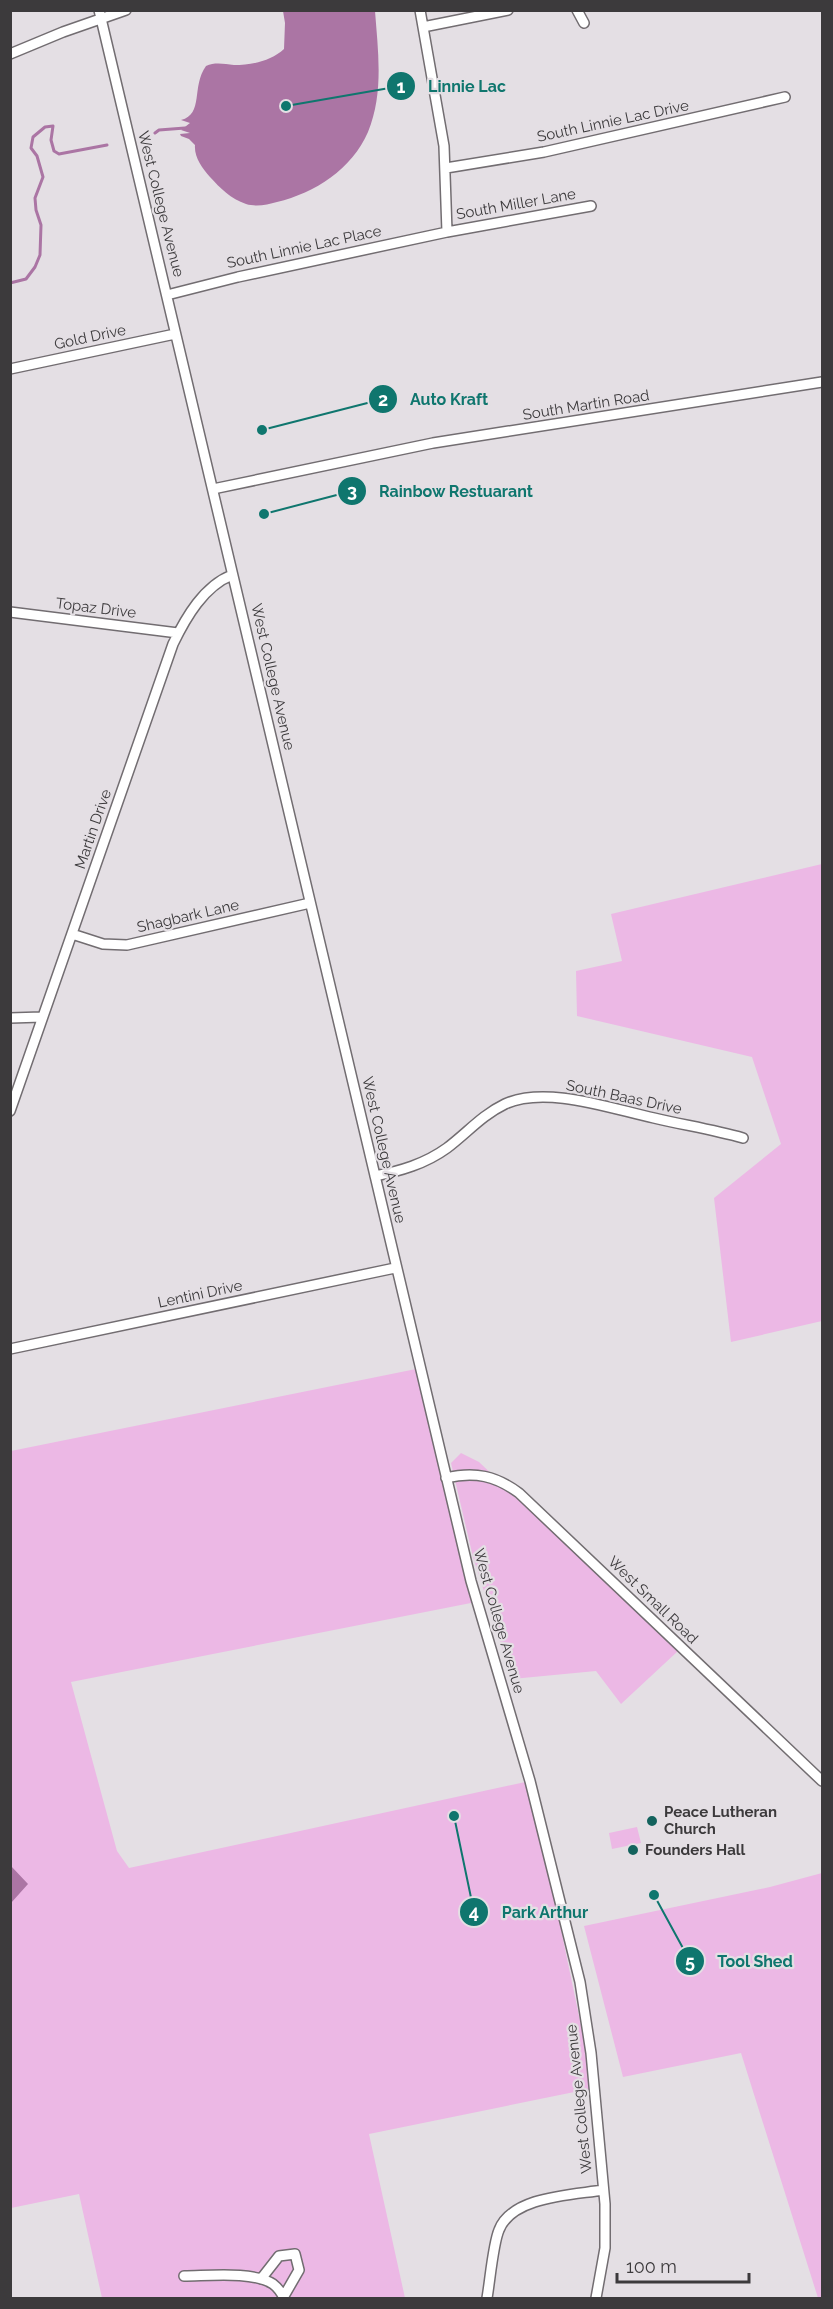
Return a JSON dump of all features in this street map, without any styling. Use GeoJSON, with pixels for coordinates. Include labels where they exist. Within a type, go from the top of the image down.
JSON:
{"type":"FeatureCollection","features":[{"type":"Feature","properties":{"kind":"street"},"geometry":{"type":"LineString","coordinates":[[10,54],[100,15],[126,10]]}},
{"type":"Feature","properties":{"kind":"street"},"geometry":{"type":"LineString","coordinates":[[420,10],[444,146],[447,232]]}},
{"type":"Feature","properties":{"kind":"street"},"geometry":{"type":"LineString","coordinates":[[423,27],[508,10]]}},
{"type":"Feature","properties":{"kind":"street"},"geometry":{"type":"LineString","coordinates":[[578,10],[584,23]]}},
{"type":"Feature","properties":{"kind":"street","name":"West College Avenue"},"geometry":{"type":"LineString","coordinates":[[100,15],[446,1478],[484,1630],[530,1781],[580,1982],[590,2044],[603,2190],[605,2248],[596,2298]]}},
{"type":"Feature","properties":{"kind":"street","name":"South Linnie Lac Drive"},"geometry":{"type":"LineString","coordinates":[[446,168],[544,152],[785,97]]}},
{"type":"Feature","properties":{"kind":"street","name":"South Miller Lane"},"geometry":{"type":"LineString","coordinates":[[447,232],[591,206]]}},
{"type":"Feature","properties":{"kind":"street","name":"South Linnie Lac Place"},"geometry":{"type":"LineString","coordinates":[[167,295],[238,277],[447,232]]}},
{"type":"Feature","properties":{"kind":"street","name":"Gold Drive"},"geometry":{"type":"LineString","coordinates":[[10,369],[175,334]]}},
{"type":"Feature","properties":{"kind":"street","name":"South Martin Road"},"geometry":{"type":"LineString","coordinates":[[213,489],[433,443],[822,382]]}},
{"type":"Feature","properties":{"kind":"street","name":"Martin Drive"},"geometry":{"type":"LineString","coordinates":[[10,1111],[178,633],[207,592],[223,578],[232,575]]}},
{"type":"Feature","properties":{"kind":"street","name":"Topaz Drive"},"geometry":{"type":"LineString","coordinates":[[10,612],[178,633]]}},
{"type":"Feature","properties":{"kind":"street","name":"Shagbark Lane"},"geometry":{"type":"LineString","coordinates":[[72,934],[103,944],[127,945],[310,903]]}},
{"type":"Feature","properties":{"kind":"street"},"geometry":{"type":"LineString","coordinates":[[10,1018],[42,1017]]}},
{"type":"Feature","properties":{"kind":"street","name":"South Baas Drive"},"geometry":{"type":"LineString","coordinates":[[375,1176],[394,1172],[432,1158],[485,1115],[505,1104],[525,1098],[566,1099],[743,1138]]}},
{"type":"Feature","properties":{"kind":"street","name":"Lentini Drive"},"geometry":{"type":"LineString","coordinates":[[10,1349],[396,1268]]}},
{"type":"Feature","properties":{"kind":"street","name":"West Small Road"},"geometry":{"type":"LineString","coordinates":[[446,1478],[469,1474],[480,1475],[507,1484],[519,1493],[822,1781]]}},
{"type":"Feature","properties":{"kind":"street"},"geometry":{"type":"LineString","coordinates":[[487,2298],[499,2229],[516,2209],[540,2200],[603,2190]]}},
{"type":"Feature","properties":{"kind":"street"},"geometry":{"type":"LineString","coordinates":[[184,2276],[240,2276],[261,2279],[273,2284],[284,2297],[299,2270],[295,2254],[279,2256],[261,2279]]}},
{"type":"Feature","properties":{"kind":"shaded area"},"geometry":{"type":"Polygon","coordinates":[[[283,11],[375,11],[379,72],[376,102],[368,132],[361,145],[331,178],[291,198],[265,205],[250,205],[231,196],[207,174],[197,158],[195,145],[180,134],[190,133],[181,130],[190,123],[181,120],[188,117],[195,106],[199,82],[206,66],[254,63],[273,57],[284,49],[283,11]]]}},
{"type":"Feature","properties":{"kind":"shaded area"},"geometry":{"type":"Polygon","coordinates":[[[822,864],[822,1321],[731,1342],[714,1198],[781,1144],[752,1057],[577,1016],[576,971],[622,961],[611,914],[822,864]]]}},
{"type":"Feature","properties":{"kind":"shaded area"},"geometry":{"type":"Polygon","coordinates":[[[421,1368],[476,1602],[71,1682],[117,1851],[129,1868],[530,1781],[594,2088],[369,2134],[405,2298],[102,2298],[79,2194],[11,2208],[11,1451],[421,1368]]]}},
{"type":"Feature","properties":{"kind":"shaded area"},"geometry":{"type":"Polygon","coordinates":[[[461,1453],[479,1462],[678,1651],[621,1704],[596,1671],[512,1679],[473,1557],[451,1463],[461,1453]]]}},
{"type":"Feature","properties":{"kind":"shaded area"},"geometry":{"type":"Polygon","coordinates":[[[637,1827],[641,1843],[612,1849],[609,1833],[637,1827]]]}},
{"type":"Feature","properties":{"kind":"shaded area"},"geometry":{"type":"Polygon","coordinates":[[[11,1866],[28,1884],[10,1903],[11,1866]]]}},
{"type":"Feature","properties":{"kind":"shaded area"},"geometry":{"type":"Polygon","coordinates":[[[822,1873],[822,2298],[818,2298],[741,2053],[623,2077],[584,1926],[770,1887],[822,1873]]]}},
{"type":"Feature","properties":{"kind":"waterway"},"geometry":{"type":"LineString","coordinates":[[10,283],[26,279],[40,255],[41,225],[35,198],[43,177],[37,156],[31,148],[33,137],[45,127],[53,126],[51,140],[54,151],[59,154],[107,145]]}},
{"type":"Feature","properties":{"kind":"waterway"},"geometry":{"type":"LineString","coordinates":[[155,133],[159,130],[185,128]]}},
{"type":"Feature","properties":{"kind":"place","name":"Linnie Lac"},"geometry":{"type":"Point","coordinates":[286,106]}},
{"type":"Feature","properties":{"kind":"place","name":"Auto Kraft"},"geometry":{"type":"Point","coordinates":[262,430]}},
{"type":"Feature","properties":{"kind":"place","name":"Rainbow Restuarant"},"geometry":{"type":"Point","coordinates":[264,514]}},
{"type":"Feature","properties":{"kind":"place","name":"Park Arthur"},"geometry":{"type":"Point","coordinates":[454,1816]}},
{"type":"Feature","properties":{"kind":"place","name":"Peace Lutheran Church"},"geometry":{"type":"Point","coordinates":[652,1821]}},
{"type":"Feature","properties":{"kind":"place","name":"Founders Hall"},"geometry":{"type":"Point","coordinates":[633,1850]}},
{"type":"Feature","properties":{"kind":"place","name":"Tool Shed"},"geometry":{"type":"Point","coordinates":[654,1895]}}]}
